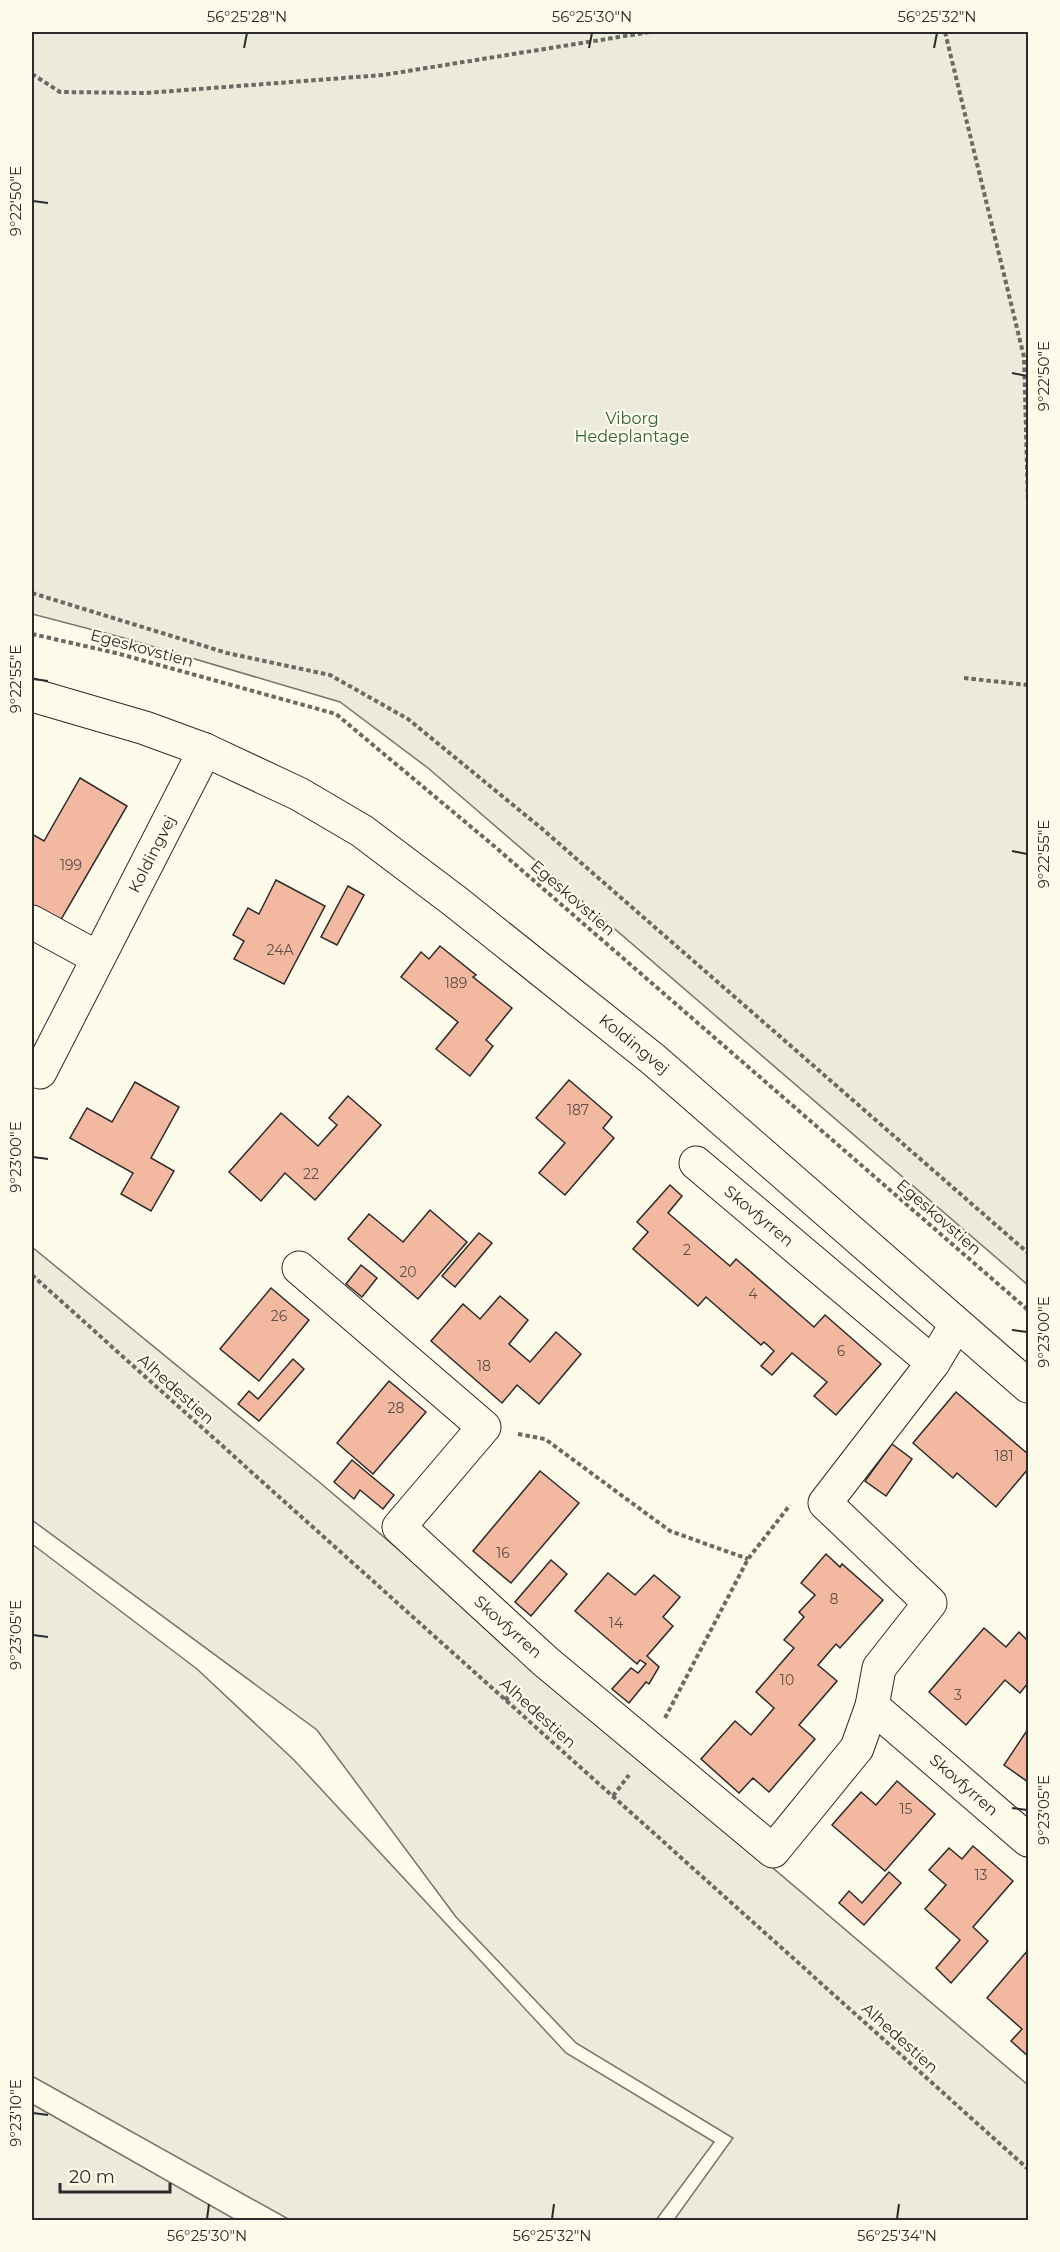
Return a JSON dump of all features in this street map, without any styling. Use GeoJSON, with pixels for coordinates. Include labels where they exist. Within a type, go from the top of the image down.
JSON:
{"type":"FeatureCollection","features":[{"type":"Feature","properties":{"kind":"street","name":"Koldingvej"},"geometry":{"type":"LineString","coordinates":[[32,694],[145,728],[205,750],[299,794],[362,831],[456,902],[654,1060],[956,1325],[1029,1386]]}},
{"type":"Feature","properties":{"kind":"street","name":"Koldingvej"},"geometry":{"type":"LineString","coordinates":[[40,1072],[205,750]]}},
{"type":"Feature","properties":{"kind":"street"},"geometry":{"type":"LineString","coordinates":[[32,922],[98,958]]}},
{"type":"Feature","properties":{"kind":"street","name":"Skovfyrren"},"geometry":{"type":"LineString","coordinates":[[696,1163],[933,1362]]}},
{"type":"Feature","properties":{"kind":"street"},"geometry":{"type":"LineString","coordinates":[[298,1268],[484,1427]]}},
{"type":"Feature","properties":{"kind":"street"},"geometry":{"type":"LineString","coordinates":[[825,1503],[933,1362],[956,1325]]}},
{"type":"Feature","properties":{"kind":"street","name":"Skovfyrren"},"geometry":{"type":"LineString","coordinates":[[484,1427],[399,1527],[545,1661],[772,1851],[857,1748],[872,1706],[879,1668],[930,1603],[825,1503]]}},
{"type":"Feature","properties":{"kind":"street","name":"Skovfyrren"},"geometry":{"type":"LineString","coordinates":[[872,1706],[1029,1840]]}},
{"type":"Feature","properties":{"kind":"path"},"geometry":{"type":"LineString","coordinates":[[32,74],[60,92],[146,93],[383,75],[650,32]]}},
{"type":"Feature","properties":{"kind":"path"},"geometry":{"type":"LineString","coordinates":[[945,32],[1024,357],[1029,503]]}},
{"type":"Feature","properties":{"kind":"path"},"geometry":{"type":"LineString","coordinates":[[32,593],[227,653],[330,675],[408,719],[540,827],[1029,1253]]}},
{"type":"Feature","properties":{"kind":"path","name":"Egeskovstien"},"geometry":{"type":"LineString","coordinates":[[32,634],[116,653],[336,714],[494,846],[1029,1310]]}},
{"type":"Feature","properties":{"kind":"path"},"geometry":{"type":"LineString","coordinates":[[964,678],[1029,686]]}},
{"type":"Feature","properties":{"kind":"path","name":"Alhedestien"},"geometry":{"type":"LineString","coordinates":[[32,1275],[1029,2169]]}},
{"type":"Feature","properties":{"kind":"path"},"geometry":{"type":"LineString","coordinates":[[484,1427],[545,1439],[670,1531],[748,1559]]}},
{"type":"Feature","properties":{"kind":"path"},"geometry":{"type":"LineString","coordinates":[[649,1749],[748,1559],[796,1496],[825,1503]]}},
{"type":"Feature","properties":{"kind":"green space","name":"Viborg Hedeplantage"},"geometry":{"type":"Polygon","coordinates":[[[32,32],[1028,32],[1028,1285],[428,768],[340,702],[124,638],[32,614],[32,32]]]}},
{"type":"Feature","properties":{"kind":"green space"},"geometry":{"type":"Polygon","coordinates":[[[32,1247],[318,1481],[1028,2085],[1028,2220],[674,2220],[733,2138],[576,2043],[456,1917],[317,1730],[32,1520],[32,1247]]]}},
{"type":"Feature","properties":{"kind":"green space"},"geometry":{"type":"Polygon","coordinates":[[[32,1544],[197,1669],[294,1760],[566,2053],[714,2142],[656,2220],[290,2220],[32,2076],[32,1544]]]}},
{"type":"Feature","properties":{"kind":"green space"},"geometry":{"type":"Polygon","coordinates":[[[32,2104],[236,2220],[32,2220],[32,2104]]]}},
{"type":"Feature","properties":{"kind":"building"},"geometry":{"type":"Polygon","coordinates":[[[80,778],[127,806],[59,923],[32,907],[32,834],[44,841],[80,778]]]}},
{"type":"Feature","properties":{"kind":"building"},"geometry":{"type":"Polygon","coordinates":[[[276,880],[325,906],[284,984],[234,959],[244,941],[233,935],[248,908],[259,914],[276,880]]]}},
{"type":"Feature","properties":{"kind":"building"},"geometry":{"type":"Polygon","coordinates":[[[348,886],[364,895],[337,945],[321,937],[348,886]]]}},
{"type":"Feature","properties":{"kind":"building"},"geometry":{"type":"Polygon","coordinates":[[[440,946],[476,975],[473,977],[512,1008],[486,1040],[493,1046],[470,1076],[436,1049],[458,1022],[401,977],[421,952],[429,959],[440,946]]]}},
{"type":"Feature","properties":{"kind":"building"},"geometry":{"type":"Polygon","coordinates":[[[569,1080],[612,1117],[603,1128],[614,1138],[565,1195],[539,1173],[565,1143],[536,1118],[569,1080]]]}},
{"type":"Feature","properties":{"kind":"building"},"geometry":{"type":"Polygon","coordinates":[[[135,1082],[179,1107],[151,1158],[174,1171],[151,1211],[121,1194],[133,1173],[70,1138],[87,1108],[112,1122],[135,1082]]]}},
{"type":"Feature","properties":{"kind":"building"},"geometry":{"type":"Polygon","coordinates":[[[348,1096],[381,1125],[315,1200],[285,1173],[261,1201],[229,1172],[281,1113],[318,1146],[337,1125],[329,1118],[348,1096]]]}},
{"type":"Feature","properties":{"kind":"building"},"geometry":{"type":"Polygon","coordinates":[[[670,1185],[682,1196],[668,1213],[730,1266],[736,1259],[814,1327],[825,1315],[881,1364],[836,1415],[814,1396],[827,1382],[792,1353],[772,1375],[761,1366],[774,1351],[764,1342],[761,1345],[706,1297],[698,1306],[633,1249],[648,1232],[637,1222],[670,1185]]]}},
{"type":"Feature","properties":{"kind":"building"},"geometry":{"type":"Polygon","coordinates":[[[430,1210],[467,1242],[418,1299],[348,1239],[369,1214],[403,1242],[430,1210]]]}},
{"type":"Feature","properties":{"kind":"building"},"geometry":{"type":"Polygon","coordinates":[[[479,1233],[492,1243],[455,1287],[442,1276],[479,1233]]]}},
{"type":"Feature","properties":{"kind":"building"},"geometry":{"type":"Polygon","coordinates":[[[361,1265],[377,1278],[362,1297],[346,1284],[361,1265]]]}},
{"type":"Feature","properties":{"kind":"building"},"geometry":{"type":"Polygon","coordinates":[[[271,1288],[309,1320],[259,1381],[220,1349],[271,1288]]]}},
{"type":"Feature","properties":{"kind":"building"},"geometry":{"type":"Polygon","coordinates":[[[500,1296],[528,1320],[509,1344],[530,1362],[556,1332],[581,1354],[539,1404],[517,1385],[502,1403],[431,1341],[463,1304],[480,1319],[500,1296]]]}},
{"type":"Feature","properties":{"kind":"building"},"geometry":{"type":"Polygon","coordinates":[[[293,1359],[304,1369],[259,1421],[238,1404],[249,1391],[258,1399],[293,1359]]]}},
{"type":"Feature","properties":{"kind":"building"},"geometry":{"type":"Polygon","coordinates":[[[389,1381],[426,1412],[373,1474],[337,1443],[389,1381]]]}},
{"type":"Feature","properties":{"kind":"building"},"geometry":{"type":"Polygon","coordinates":[[[956,1392],[1028,1454],[1028,1469],[996,1507],[957,1473],[953,1478],[913,1443],[956,1392]]]}},
{"type":"Feature","properties":{"kind":"building"},"geometry":{"type":"Polygon","coordinates":[[[892,1444],[912,1459],[886,1496],[865,1481],[892,1444]]]}},
{"type":"Feature","properties":{"kind":"building"},"geometry":{"type":"Polygon","coordinates":[[[352,1460],[394,1495],[383,1509],[360,1490],[354,1499],[334,1482],[352,1460]]]}},
{"type":"Feature","properties":{"kind":"building"},"geometry":{"type":"Polygon","coordinates":[[[540,1471],[579,1503],[511,1583],[473,1551],[540,1471]]]}},
{"type":"Feature","properties":{"kind":"building"},"geometry":{"type":"Polygon","coordinates":[[[826,1554],[840,1567],[842,1564],[883,1600],[840,1648],[836,1644],[818,1665],[837,1681],[799,1725],[815,1739],[769,1792],[753,1778],[739,1793],[701,1759],[735,1721],[751,1735],[774,1708],[756,1692],[794,1648],[784,1640],[804,1617],[799,1612],[815,1595],[801,1583],[826,1554]]]}},
{"type":"Feature","properties":{"kind":"building"},"geometry":{"type":"Polygon","coordinates":[[[551,1560],[567,1574],[531,1616],[515,1602],[551,1560]]]}},
{"type":"Feature","properties":{"kind":"building"},"geometry":{"type":"Polygon","coordinates":[[[608,1573],[635,1595],[654,1575],[680,1597],[663,1617],[673,1626],[647,1656],[659,1667],[649,1684],[646,1682],[629,1703],[612,1689],[631,1668],[638,1673],[646,1664],[640,1660],[637,1664],[575,1611],[608,1573]]]}},
{"type":"Feature","properties":{"kind":"building"},"geometry":{"type":"Polygon","coordinates":[[[984,1628],[1006,1647],[1019,1632],[1028,1641],[1028,1683],[1020,1693],[1005,1680],[966,1725],[929,1692],[984,1628]]]}},
{"type":"Feature","properties":{"kind":"building"},"geometry":{"type":"Polygon","coordinates":[[[1028,1729],[1028,1782],[1004,1765],[1028,1729]]]}},
{"type":"Feature","properties":{"kind":"building"},"geometry":{"type":"Polygon","coordinates":[[[897,1781],[935,1814],[885,1871],[832,1825],[861,1792],[876,1805],[897,1781]]]}},
{"type":"Feature","properties":{"kind":"building"},"geometry":{"type":"Polygon","coordinates":[[[973,1846],[1013,1881],[973,1927],[988,1941],[951,1983],[936,1968],[960,1940],[925,1909],[946,1885],[929,1870],[949,1848],[962,1859],[973,1846]]]}},
{"type":"Feature","properties":{"kind":"building"},"geometry":{"type":"Polygon","coordinates":[[[889,1872],[901,1883],[864,1925],[839,1903],[849,1891],[862,1903],[889,1872]]]}},
{"type":"Feature","properties":{"kind":"building"},"geometry":{"type":"Polygon","coordinates":[[[1028,1950],[1028,2056],[1011,2041],[1022,2029],[987,1998],[1028,1950]]]}}]}
